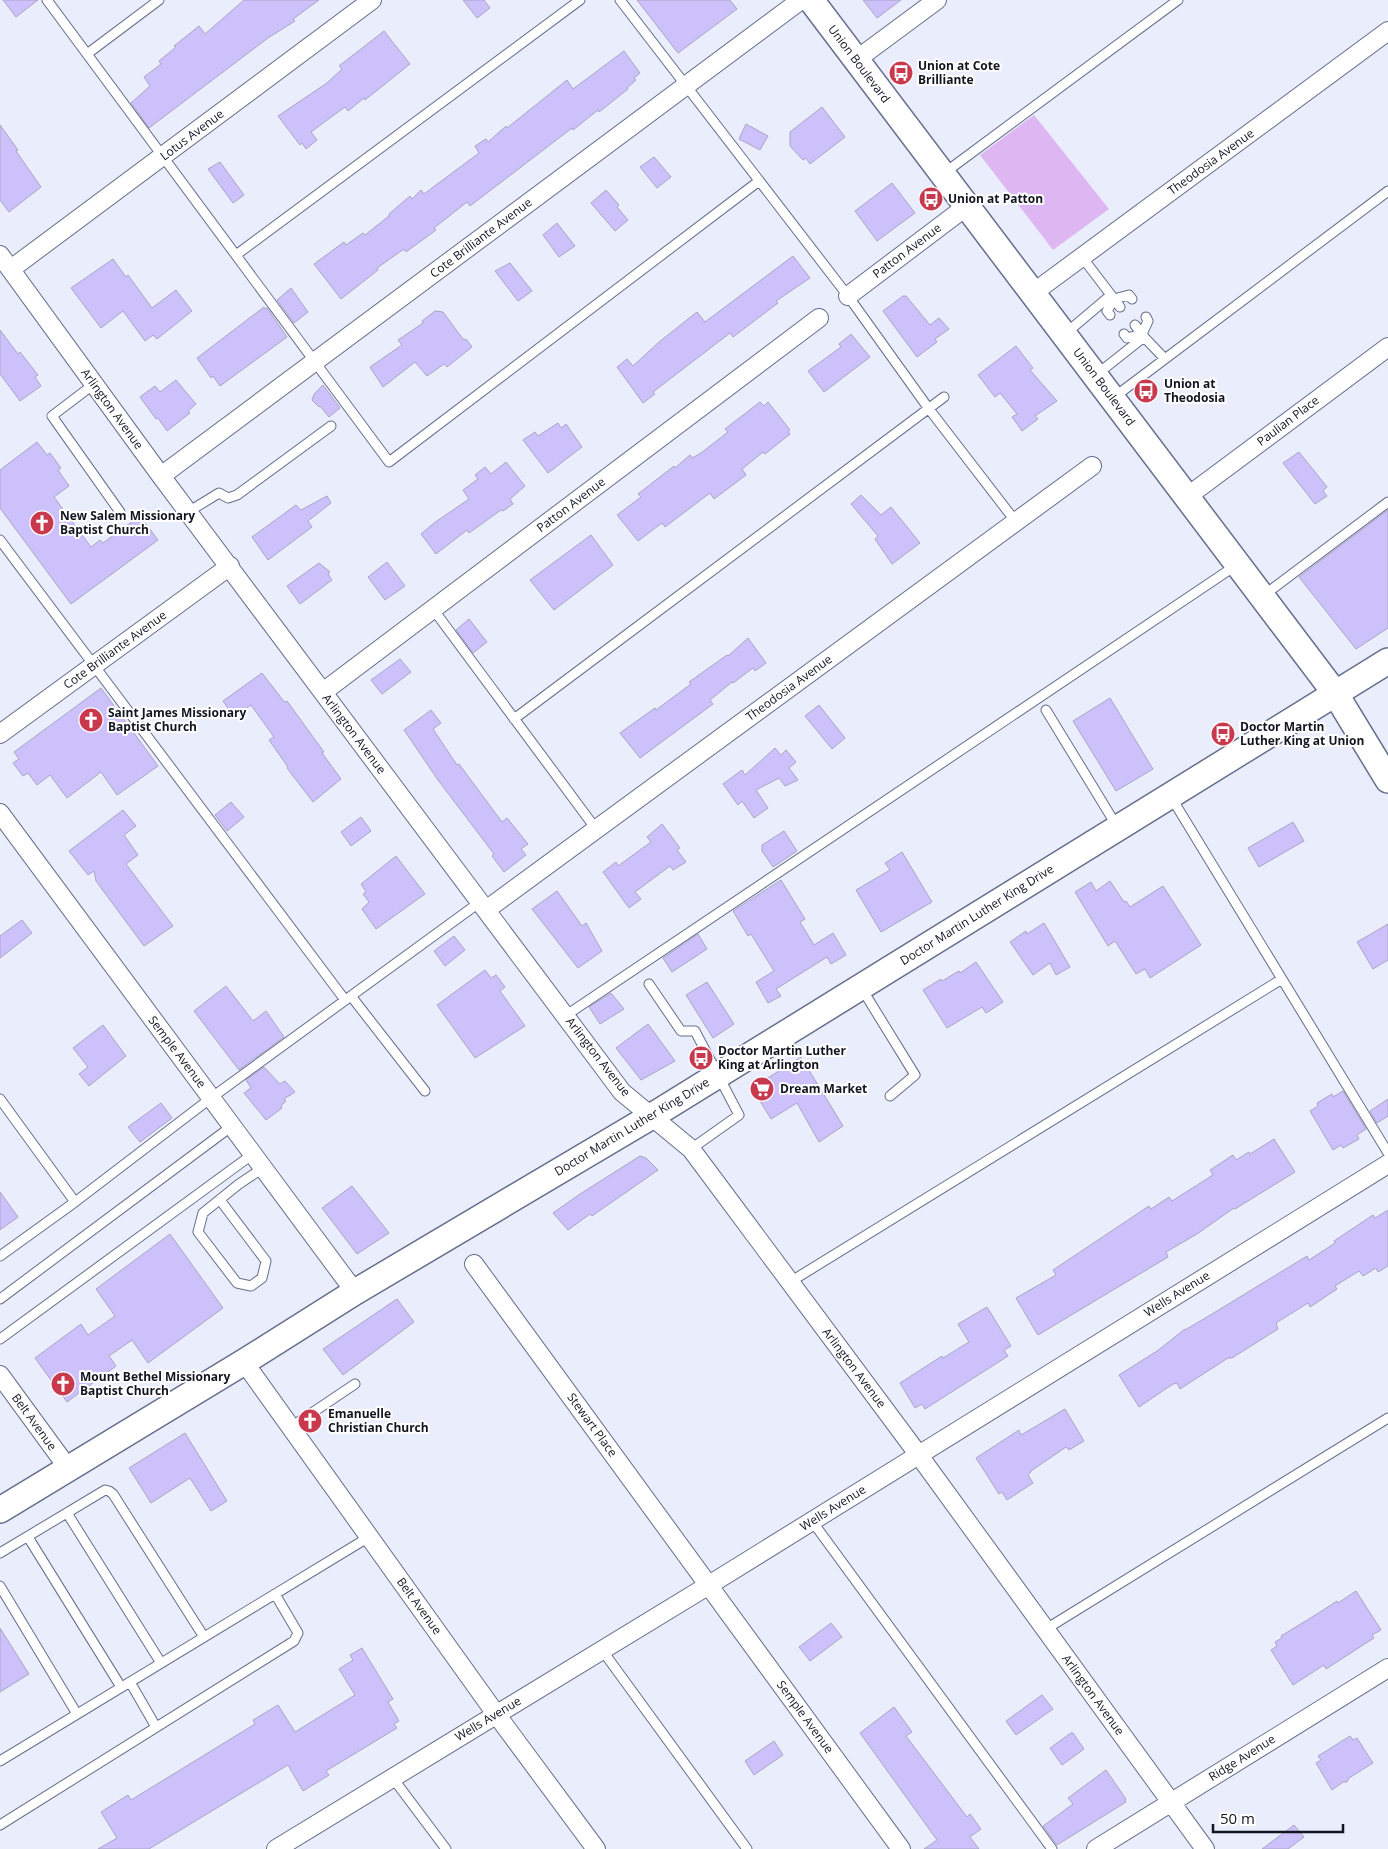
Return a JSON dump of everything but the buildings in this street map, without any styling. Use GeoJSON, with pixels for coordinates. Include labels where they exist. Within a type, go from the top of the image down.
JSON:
{"type":"FeatureCollection","features":[{"type":"Feature","properties":{"kind":"main road","name":"Union Boulevard"},"geometry":{"type":"LineString","coordinates":[[811,0],[1335,692],[1388,780]]}},
{"type":"Feature","properties":{"kind":"main road","name":"Doctor Martin Luther King Drive"},"geometry":{"type":"LineString","coordinates":[[0,1510],[244,1362],[355,1292],[652,1116],[1335,692],[1388,661]]}},
{"type":"Feature","properties":{"kind":"street","name":"Lotus Avenue"},"geometry":{"type":"LineString","coordinates":[[11,269],[372,0]]}},
{"type":"Feature","properties":{"kind":"street","name":"Cote Brilliante Avenue"},"geometry":{"type":"LineString","coordinates":[[161,476],[801,0]]}},
{"type":"Feature","properties":{"kind":"street"},"geometry":{"type":"LineString","coordinates":[[856,60],[937,0]]}},
{"type":"Feature","properties":{"kind":"street","name":"Theodosia Avenue"},"geometry":{"type":"LineString","coordinates":[[1033,293],[1388,31]]}},
{"type":"Feature","properties":{"kind":"street","name":"Patton Avenue"},"geometry":{"type":"LineString","coordinates":[[848,296],[967,206]]}},
{"type":"Feature","properties":{"kind":"street","name":"Arlington Avenue"},"geometry":{"type":"LineString","coordinates":[[0,255],[161,476],[622,1092],[691,1149],[918,1454],[1205,1849]]}},
{"type":"Feature","properties":{"kind":"street","name":"Patton Avenue"},"geometry":{"type":"LineString","coordinates":[[323,692],[819,318]]}},
{"type":"Feature","properties":{"kind":"street","name":"Paulian Place"},"geometry":{"type":"LineString","coordinates":[[1188,496],[1388,347]]}},
{"type":"Feature","properties":{"kind":"street","name":"Theodosia Avenue"},"geometry":{"type":"LineString","coordinates":[[483,906],[596,829],[1092,466]]}},
{"type":"Feature","properties":{"kind":"street","name":"Cote Brilliante Avenue"},"geometry":{"type":"LineString","coordinates":[[0,734],[230,566]]}},
{"type":"Feature","properties":{"kind":"street","name":"Semple Avenue"},"geometry":{"type":"LineString","coordinates":[[0,813],[355,1292]]}},
{"type":"Feature","properties":{"kind":"street","name":"Wells Avenue"},"geometry":{"type":"LineString","coordinates":[[288,1846],[392,1778],[710,1586],[918,1454],[1388,1164]]}},
{"type":"Feature","properties":{"kind":"street","name":"Stewart Place"},"geometry":{"type":"LineString","coordinates":[[474,1264],[710,1586]]}},
{"type":"Feature","properties":{"kind":"street","name":"Belt Avenue"},"geometry":{"type":"LineString","coordinates":[[244,1362],[496,1714],[596,1849]]}},
{"type":"Feature","properties":{"kind":"street","name":"Belt Avenue"},"geometry":{"type":"LineString","coordinates":[[0,1375],[68,1468]]}},
{"type":"Feature","properties":{"kind":"street","name":"Semple Avenue"},"geometry":{"type":"LineString","coordinates":[[710,1586],[901,1849]]}},
{"type":"Feature","properties":{"kind":"street","name":"Ridge Avenue"},"geometry":{"type":"LineString","coordinates":[[1096,1849],[1388,1668]]}},
{"type":"Feature","properties":{"kind":"lane"},"geometry":{"type":"LineString","coordinates":[[47,0],[389,462],[759,181]]}},
{"type":"Feature","properties":{"kind":"lane"},"geometry":{"type":"LineString","coordinates":[[87,54],[159,0]]}},
{"type":"Feature","properties":{"kind":"lane"},"geometry":{"type":"LineString","coordinates":[[236,255],[580,0]]}},
{"type":"Feature","properties":{"kind":"lane"},"geometry":{"type":"LineString","coordinates":[[620,0],[848,296],[928,409],[1016,522]]}},
{"type":"Feature","properties":{"kind":"lane"},"geometry":{"type":"LineString","coordinates":[[943,174],[1178,0]]}},
{"type":"Feature","properties":{"kind":"lane"},"geometry":{"type":"LineString","coordinates":[[1113,398],[1388,191]]}},
{"type":"Feature","properties":{"kind":"lane"},"geometry":{"type":"LineString","coordinates":[[1082,257],[1120,306]]}},
{"type":"Feature","properties":{"kind":"lane"},"geometry":{"type":"LineString","coordinates":[[1065,334],[1112,297],[1129,295],[1132,299]]}},
{"type":"Feature","properties":{"kind":"lane"},"geometry":{"type":"LineString","coordinates":[[1110,315],[1107,311],[1112,297]]}},
{"type":"Feature","properties":{"kind":"lane"},"geometry":{"type":"LineString","coordinates":[[1096,375],[1143,335],[1148,321],[1146,317]]}},
{"type":"Feature","properties":{"kind":"lane"},"geometry":{"type":"LineString","coordinates":[[1135,325],[1165,359]]}},
{"type":"Feature","properties":{"kind":"lane"},"geometry":{"type":"LineString","coordinates":[[1124,334],[1127,338],[1143,335]]}},
{"type":"Feature","properties":{"kind":"lane"},"geometry":{"type":"LineString","coordinates":[[94,384],[52,416],[120,512]]}},
{"type":"Feature","properties":{"kind":"lane"},"geometry":{"type":"LineString","coordinates":[[514,719],[944,397]]}},
{"type":"Feature","properties":{"kind":"lane"},"geometry":{"type":"LineString","coordinates":[[188,512],[219,493],[228,498],[237,495],[331,426]]}},
{"type":"Feature","properties":{"kind":"lane"},"geometry":{"type":"LineString","coordinates":[[1263,596],[1388,502]]}},
{"type":"Feature","properties":{"kind":"lane"},"geometry":{"type":"LineString","coordinates":[[0,540],[93,666],[348,998],[425,1091]]}},
{"type":"Feature","properties":{"kind":"lane"},"geometry":{"type":"LineString","coordinates":[[565,1016],[1238,564]]}},
{"type":"Feature","properties":{"kind":"lane"},"geometry":{"type":"LineString","coordinates":[[433,609],[596,829]]}},
{"type":"Feature","properties":{"kind":"lane"},"geometry":{"type":"LineString","coordinates":[[1046,710],[1118,828]]}},
{"type":"Feature","properties":{"kind":"lane"},"geometry":{"type":"LineString","coordinates":[[1170,795],[1388,1153]]}},
{"type":"Feature","properties":{"kind":"lane"},"geometry":{"type":"LineString","coordinates":[[0,1256],[348,998],[483,906]]}},
{"type":"Feature","properties":{"kind":"lane"},"geometry":{"type":"LineString","coordinates":[[790,1282],[1282,979]]}},
{"type":"Feature","properties":{"kind":"lane"},"geometry":{"type":"LineString","coordinates":[[650,984],[681,1031],[695,1032],[739,1115],[691,1149]]}},
{"type":"Feature","properties":{"kind":"lane"},"geometry":{"type":"LineString","coordinates":[[861,986],[915,1075],[890,1096]]}},
{"type":"Feature","properties":{"kind":"lane"},"geometry":{"type":"LineString","coordinates":[[0,1099],[75,1202]]}},
{"type":"Feature","properties":{"kind":"lane"},"geometry":{"type":"LineString","coordinates":[[0,1299],[232,1126]]}},
{"type":"Feature","properties":{"kind":"lane"},"geometry":{"type":"LineString","coordinates":[[220,1200],[266,1261],[262,1278],[251,1286],[237,1283],[198,1232],[203,1213],[220,1200],[258,1161]]}},
{"type":"Feature","properties":{"kind":"lane"},"geometry":{"type":"LineString","coordinates":[[0,1339],[258,1161]]}},
{"type":"Feature","properties":{"kind":"lane"},"geometry":{"type":"LineString","coordinates":[[290,1427],[355,1384]]}},
{"type":"Feature","properties":{"kind":"lane"},"geometry":{"type":"LineString","coordinates":[[1046,1630],[1388,1418]]}},
{"type":"Feature","properties":{"kind":"lane"},"geometry":{"type":"LineString","coordinates":[[0,1553],[105,1490],[109,1491],[113,1494],[204,1637]]}},
{"type":"Feature","properties":{"kind":"lane"},"geometry":{"type":"LineString","coordinates":[[67,1513],[161,1663]]}},
{"type":"Feature","properties":{"kind":"lane"},"geometry":{"type":"LineString","coordinates":[[812,1521],[1052,1849]]}},
{"type":"Feature","properties":{"kind":"lane"},"geometry":{"type":"LineString","coordinates":[[28,1537],[121,1687]]}},
{"type":"Feature","properties":{"kind":"lane"},"geometry":{"type":"LineString","coordinates":[[0,1761],[369,1537]]}},
{"type":"Feature","properties":{"kind":"lane"},"geometry":{"type":"LineString","coordinates":[[0,1586],[77,1714]]}},
{"type":"Feature","properties":{"kind":"lane"},"geometry":{"type":"LineString","coordinates":[[0,1825],[294,1641],[298,1633],[275,1594]]}},
{"type":"Feature","properties":{"kind":"lane"},"geometry":{"type":"LineString","coordinates":[[602,1650],[747,1849]]}},
{"type":"Feature","properties":{"kind":"lane"},"geometry":{"type":"LineString","coordinates":[[130,1682],[156,1727]]}},
{"type":"Feature","properties":{"kind":"lane"},"geometry":{"type":"LineString","coordinates":[[392,1778],[446,1849]]}},
{"type":"Feature","properties":{"kind":"shaded area"},"geometry":{"type":"Polygon","coordinates":[[[1034,115],[1109,209],[1053,250],[980,155],[1034,115]]]}},
{"type":"Feature","properties":{"kind":"place","name":"Union at Cote Brilliante"},"geometry":{"type":"Point","coordinates":[901,73]}},
{"type":"Feature","properties":{"kind":"place","name":"Union at Patton"},"geometry":{"type":"Point","coordinates":[931,199]}},
{"type":"Feature","properties":{"kind":"place","name":"Union at Theodosia"},"geometry":{"type":"Point","coordinates":[1146,391]}},
{"type":"Feature","properties":{"kind":"place","name":"New Salem Missionary Baptist Church"},"geometry":{"type":"Point","coordinates":[42,523]}},
{"type":"Feature","properties":{"kind":"place","name":"Saint James Missionary Baptist Church"},"geometry":{"type":"Point","coordinates":[91,720]}},
{"type":"Feature","properties":{"kind":"place","name":"Doctor Martin Luther King at Union"},"geometry":{"type":"Point","coordinates":[1223,734]}},
{"type":"Feature","properties":{"kind":"place","name":"Doctor Martin Luther King at Arlington"},"geometry":{"type":"Point","coordinates":[701,1058]}},
{"type":"Feature","properties":{"kind":"place","name":"Dream Market"},"geometry":{"type":"Point","coordinates":[762,1089]}},
{"type":"Feature","properties":{"kind":"place","name":"Mount Bethel Missionary Baptist Church"},"geometry":{"type":"Point","coordinates":[63,1384]}},
{"type":"Feature","properties":{"kind":"place","name":"Emanuelle Christian Church"},"geometry":{"type":"Point","coordinates":[310,1421]}}]}
